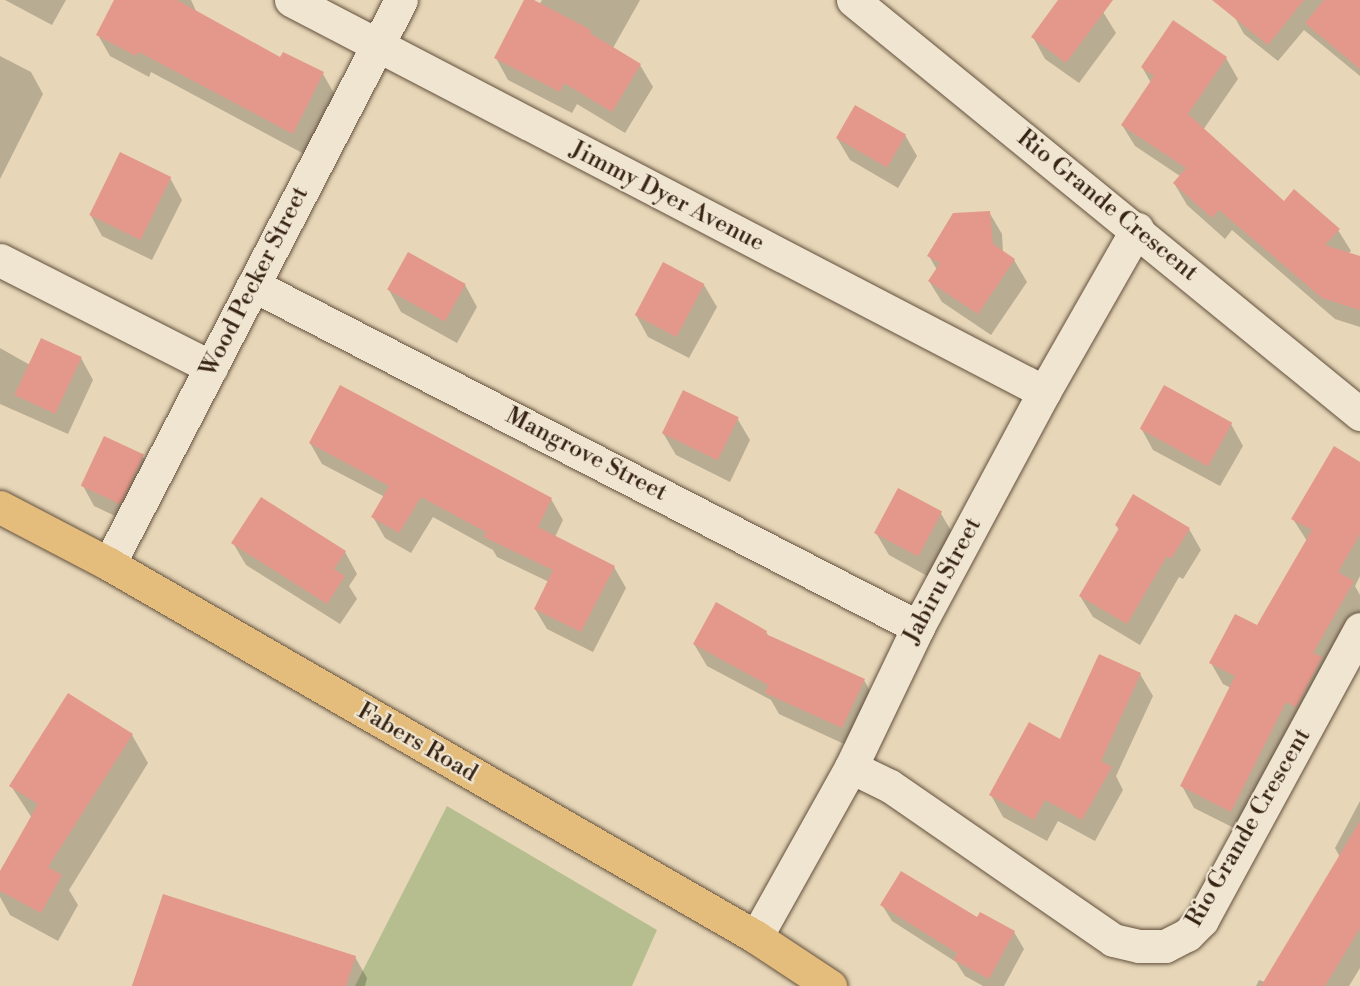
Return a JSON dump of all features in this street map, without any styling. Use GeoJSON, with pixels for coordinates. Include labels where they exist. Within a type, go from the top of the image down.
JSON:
{"type":"FeatureCollection","features":[{"type":"Feature","properties":{"kind":"main road","name":"Fabers Road"},"geometry":{"type":"LineString","coordinates":[[0,507],[109,564],[756,938],[830,986]]}},
{"type":"Feature","properties":{"kind":"street","name":"Jimmy Dyer Avenue"},"geometry":{"type":"LineString","coordinates":[[291,0],[376,48],[1044,392]]}},
{"type":"Feature","properties":{"kind":"street","name":"Wood Pecker Street"},"geometry":{"type":"LineString","coordinates":[[109,564],[401,0]]}},
{"type":"Feature","properties":{"kind":"street","name":"Rio Grande Crescent"},"geometry":{"type":"LineString","coordinates":[[852,0],[1067,178],[1137,229],[1360,414]]}},
{"type":"Feature","properties":{"kind":"street","name":"Jabiru Street"},"geometry":{"type":"LineString","coordinates":[[756,938],[851,767],[918,627],[1044,392],[1137,229]]}},
{"type":"Feature","properties":{"kind":"street"},"geometry":{"type":"LineString","coordinates":[[0,260],[211,367]]}},
{"type":"Feature","properties":{"kind":"street","name":"Mangrove Street"},"geometry":{"type":"LineString","coordinates":[[253,285],[918,627]]}},
{"type":"Feature","properties":{"kind":"street","name":"Rio Grande Crescent"},"geometry":{"type":"LineString","coordinates":[[851,767],[890,786],[1113,940],[1139,946],[1165,946],[1187,935],[1202,920],[1360,629]]}},
{"type":"Feature","properties":{"kind":"green space"},"geometry":{"type":"Polygon","coordinates":[[[447,806],[657,930],[632,986],[355,986],[447,806]]]}},
{"type":"Feature","properties":{"kind":"building"},"geometry":{"type":"Polygon","coordinates":[[[114,0],[177,0],[280,57],[283,52],[324,72],[293,134],[139,52],[136,56],[96,35],[114,0]]]}},
{"type":"Feature","properties":{"kind":"building"},"geometry":{"type":"Polygon","coordinates":[[[524,0],[534,0],[591,30],[590,33],[641,64],[612,112],[564,83],[560,92],[494,58],[524,0]]]}},
{"type":"Feature","properties":{"kind":"building"},"geometry":{"type":"Polygon","coordinates":[[[1058,0],[1113,0],[1066,63],[1031,37],[1058,0]]]}},
{"type":"Feature","properties":{"kind":"building"},"geometry":{"type":"Polygon","coordinates":[[[1212,0],[1304,0],[1268,45],[1212,0]]]}},
{"type":"Feature","properties":{"kind":"building"},"geometry":{"type":"Polygon","coordinates":[[[1324,0],[1360,0],[1360,69],[1305,23],[1324,0]]]}},
{"type":"Feature","properties":{"kind":"building"},"geometry":{"type":"Polygon","coordinates":[[[1173,20],[1227,57],[1188,114],[1284,201],[1294,189],[1340,229],[1325,245],[1360,256],[1360,310],[1322,298],[1219,210],[1212,218],[1173,183],[1186,168],[1121,125],[1154,76],[1141,67],[1173,20]]]}},
{"type":"Feature","properties":{"kind":"building"},"geometry":{"type":"Polygon","coordinates":[[[855,105],[906,134],[887,167],[836,138],[855,105]]]}},
{"type":"Feature","properties":{"kind":"building"},"geometry":{"type":"Polygon","coordinates":[[[120,152],[171,177],[141,240],[89,215],[120,152]]]}},
{"type":"Feature","properties":{"kind":"building"},"geometry":{"type":"Polygon","coordinates":[[[990,211],[993,244],[1015,259],[978,314],[928,281],[940,263],[927,256],[953,213],[990,211]]]}},
{"type":"Feature","properties":{"kind":"building"},"geometry":{"type":"Polygon","coordinates":[[[408,252],[466,284],[445,322],[387,290],[408,252]]]}},
{"type":"Feature","properties":{"kind":"building"},"geometry":{"type":"Polygon","coordinates":[[[663,262],[704,284],[676,337],[635,315],[663,262]]]}},
{"type":"Feature","properties":{"kind":"building"},"geometry":{"type":"Polygon","coordinates":[[[41,338],[82,357],[55,414],[14,395],[41,338]]]}},
{"type":"Feature","properties":{"kind":"building"},"geometry":{"type":"Polygon","coordinates":[[[340,385],[552,498],[538,527],[615,566],[581,632],[534,609],[553,570],[484,537],[486,532],[421,497],[399,533],[371,517],[389,486],[309,443],[340,385]]]}},
{"type":"Feature","properties":{"kind":"building"},"geometry":{"type":"Polygon","coordinates":[[[1164,385],[1232,423],[1208,467],[1140,429],[1164,385]]]}},
{"type":"Feature","properties":{"kind":"building"},"geometry":{"type":"Polygon","coordinates":[[[683,390],[739,417],[718,460],[662,433],[683,390]]]}},
{"type":"Feature","properties":{"kind":"building"},"geometry":{"type":"Polygon","coordinates":[[[104,436],[144,455],[121,504],[81,486],[104,436]]]}},
{"type":"Feature","properties":{"kind":"building"},"geometry":{"type":"Polygon","coordinates":[[[1334,446],[1360,462],[1360,534],[1338,572],[1354,581],[1313,653],[1322,657],[1296,707],[1286,702],[1231,812],[1180,786],[1235,676],[1209,663],[1235,614],[1257,625],[1312,530],[1291,519],[1334,446]]]}},
{"type":"Feature","properties":{"kind":"building"},"geometry":{"type":"Polygon","coordinates":[[[898,488],[942,511],[918,557],[874,533],[898,488]]]}},
{"type":"Feature","properties":{"kind":"building"},"geometry":{"type":"Polygon","coordinates":[[[1133,494],[1190,528],[1171,559],[1167,556],[1127,624],[1079,596],[1119,528],[1115,525],[1133,494]]]}},
{"type":"Feature","properties":{"kind":"building"},"geometry":{"type":"Polygon","coordinates":[[[261,497],[346,551],[334,569],[345,576],[327,604],[231,543],[261,497]]]}},
{"type":"Feature","properties":{"kind":"building"},"geometry":{"type":"Polygon","coordinates":[[[716,602],[767,631],[766,634],[865,679],[842,728],[765,693],[768,685],[693,644],[716,602]]]}},
{"type":"Feature","properties":{"kind":"building"},"geometry":{"type":"Polygon","coordinates":[[[1099,654],[1141,673],[1101,761],[1112,767],[1082,820],[1045,800],[1034,820],[989,795],[1029,722],[1060,739],[1099,654]]]}},
{"type":"Feature","properties":{"kind":"building"},"geometry":{"type":"Polygon","coordinates":[[[68,693],[133,734],[48,867],[62,875],[41,913],[0,891],[0,871],[38,804],[9,786],[68,693]]]}},
{"type":"Feature","properties":{"kind":"building"},"geometry":{"type":"Polygon","coordinates":[[[1360,821],[1360,928],[1325,986],[1261,986],[1360,821]]]}},
{"type":"Feature","properties":{"kind":"building"},"geometry":{"type":"Polygon","coordinates":[[[901,871],[977,917],[980,912],[1015,931],[989,979],[954,960],[957,953],[880,905],[901,871]]]}},
{"type":"Feature","properties":{"kind":"building"},"geometry":{"type":"Polygon","coordinates":[[[163,894],[356,956],[346,986],[132,986],[163,894]]]}}]}
